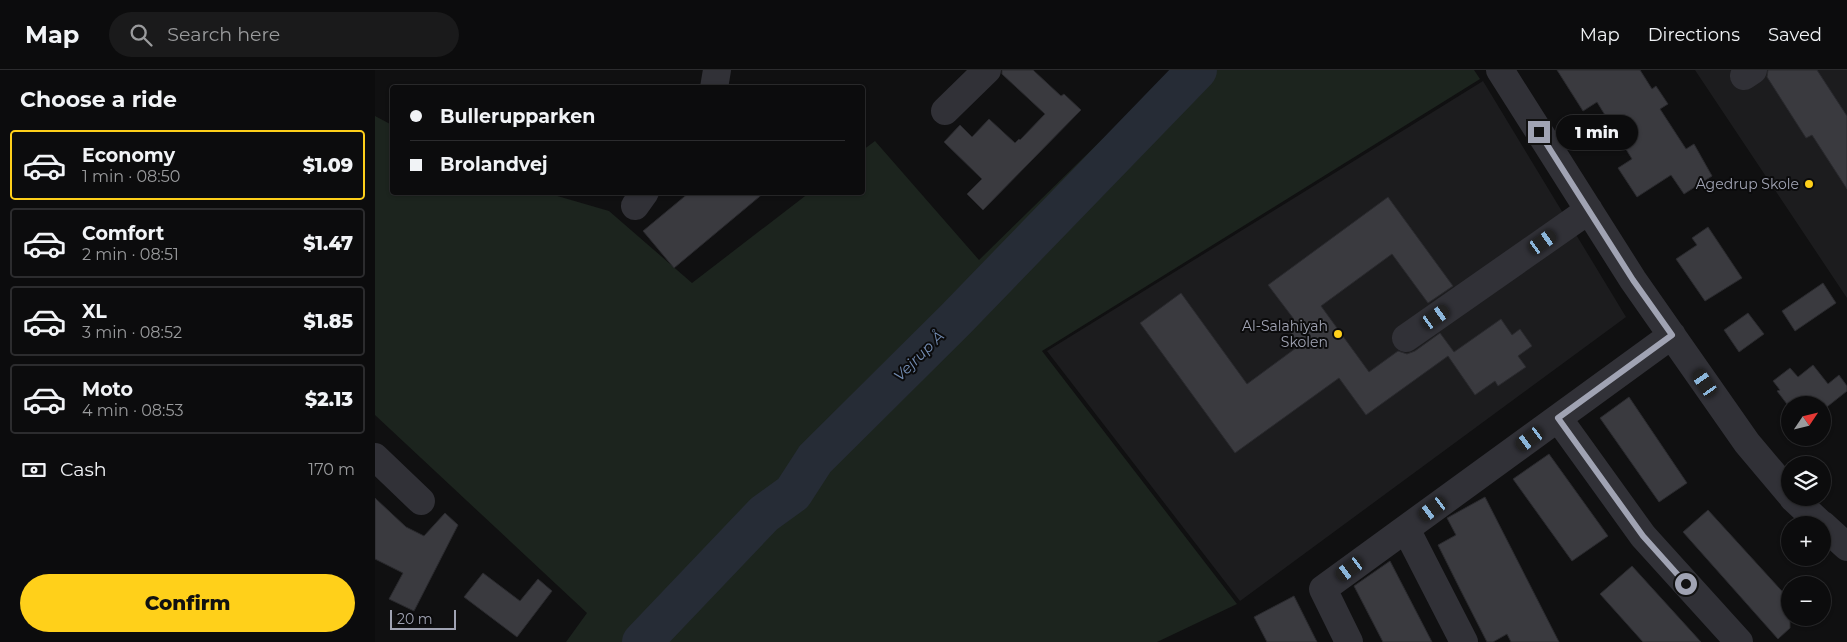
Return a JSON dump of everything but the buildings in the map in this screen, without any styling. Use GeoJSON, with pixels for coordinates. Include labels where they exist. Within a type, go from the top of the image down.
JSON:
{"type":"FeatureCollection","features":[{"type":"Feature","properties":{"kind":"street"},"geometry":{"type":"LineString","coordinates":[[714,85],[717,70]]}},
{"type":"Feature","properties":{"kind":"street"},"geometry":{"type":"LineString","coordinates":[[945,111],[987,70]]}},
{"type":"Feature","properties":{"kind":"street"},"geometry":{"type":"LineString","coordinates":[[1500,70],[1633,280],[1747,443],[1781,483]]}},
{"type":"Feature","properties":{"kind":"street"},"geometry":{"type":"LineString","coordinates":[[1406,338],[1589,210]]}},
{"type":"Feature","properties":{"kind":"street"},"geometry":{"type":"LineString","coordinates":[[1349,642],[1323,589],[1672,335]]}},
{"type":"Feature","properties":{"kind":"street"},"geometry":{"type":"LineString","coordinates":[[1558,418],[1643,536],[1739,642]]}},
{"type":"Feature","properties":{"kind":"street"},"geometry":{"type":"LineString","coordinates":[[375,457],[421,501]]}},
{"type":"Feature","properties":{"kind":"street"},"geometry":{"type":"LineString","coordinates":[[1802,506],[1812,516]]}},
{"type":"Feature","properties":{"kind":"street"},"geometry":{"type":"LineString","coordinates":[[1406,529],[1464,642]]}},
{"type":"Feature","properties":{"kind":"street"},"geometry":{"type":"LineString","coordinates":[[1831,533],[1847,547]]}},
{"type":"Feature","properties":{"kind":"shaded area"},"geometry":{"type":"Polygon","coordinates":[[[1173,70],[1474,70],[1480,79],[1042,351],[1237,604],[1157,642],[566,642],[587,613],[375,415],[375,116],[390,124],[390,195],[554,195],[609,211],[692,283],[806,195],[865,195],[865,148],[875,141],[979,260],[1173,70]]]}},
{"type":"Feature","properties":{"kind":"shaded area","name":"Agedrup Skole"},"geometry":{"type":"Polygon","coordinates":[[[1695,70],[1847,70],[1847,298],[1695,70]]]}},
{"type":"Feature","properties":{"kind":"shaded area","name":"Al-Salahiyah Skolen"},"geometry":{"type":"Polygon","coordinates":[[[1483,81],[1626,317],[1240,601],[1047,351],[1483,81]]]}},
{"type":"Feature","properties":{"kind":"waterway","name":"Vejrup Å"},"geometry":{"type":"LineString","coordinates":[[642,642],[764,514],[793,493],[815,459],[956,319],[1197,70]]}},
{"type":"Feature","properties":{"kind":"place","name":"Agedrup Skole"},"geometry":{"type":"Point","coordinates":[1809,184]}},
{"type":"Feature","properties":{"kind":"place","name":"Al-Salahiyah Skolen"},"geometry":{"type":"Point","coordinates":[1338,334]}},
{"type":"Feature","properties":{"kind":"route"},"geometry":{"type":"LineString","coordinates":[[1539,132],[1633,280],[1672,335],[1558,418],[1643,536],[1686,584]]}}]}
